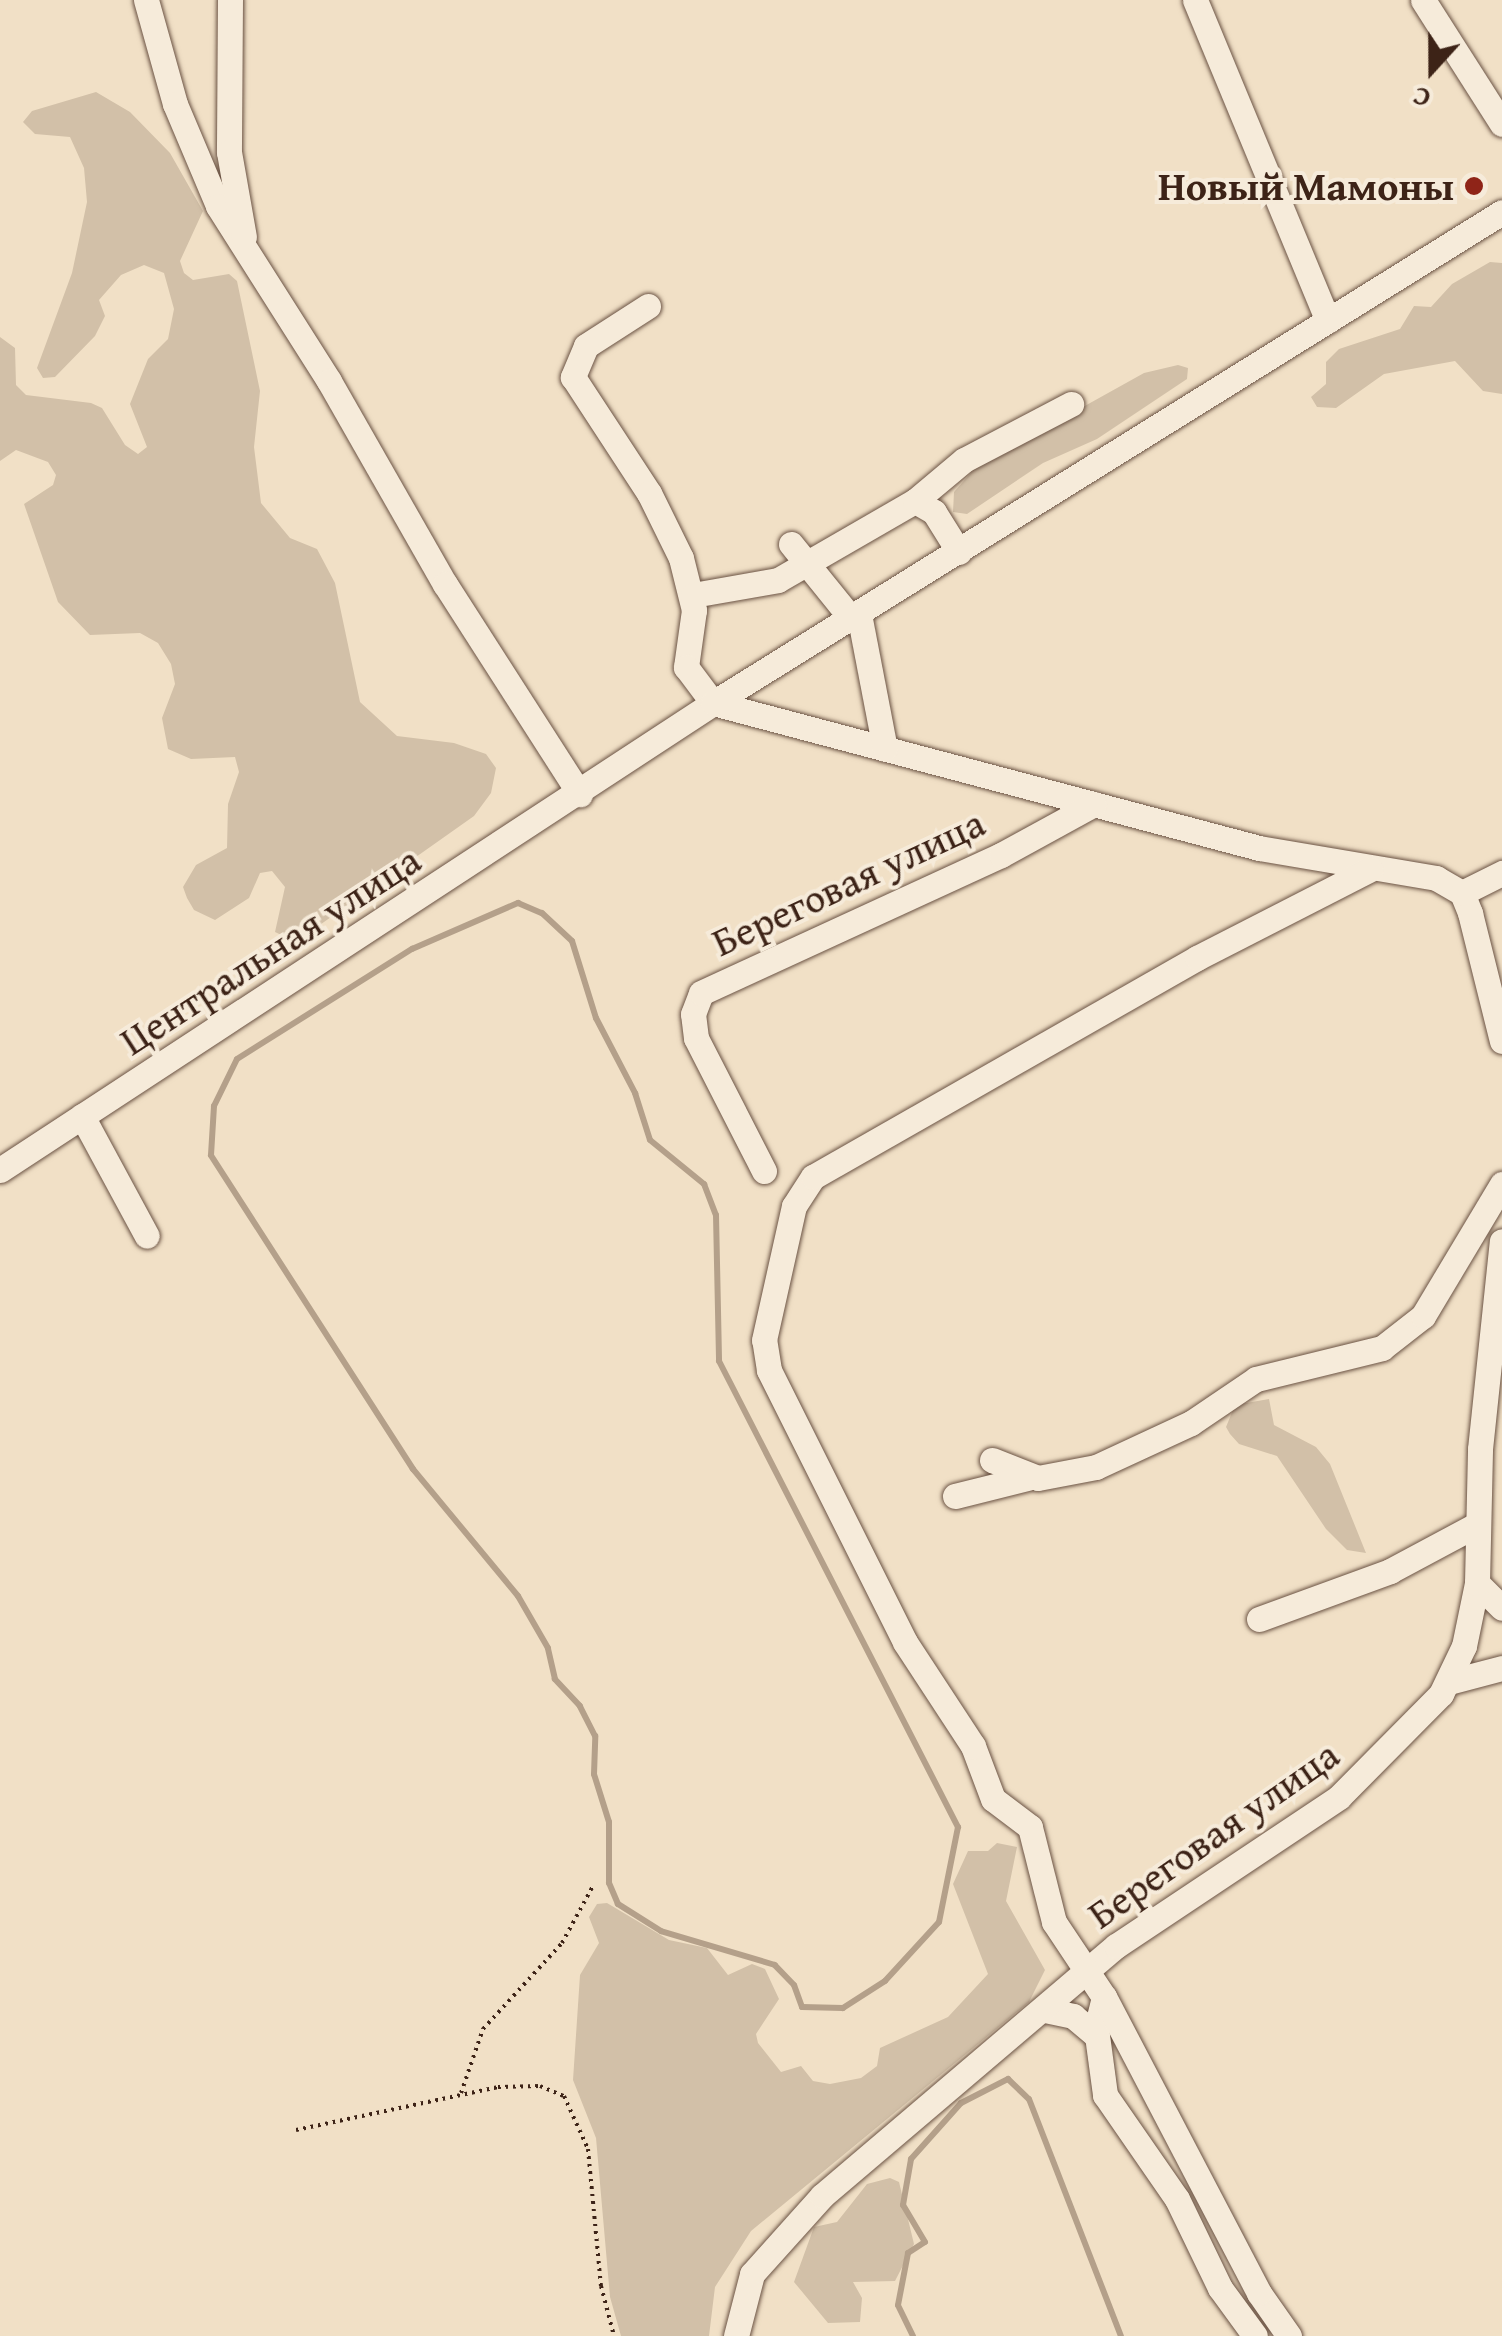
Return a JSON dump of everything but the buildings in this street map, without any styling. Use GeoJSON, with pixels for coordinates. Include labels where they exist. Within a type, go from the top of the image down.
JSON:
{"type":"FeatureCollection","features":[{"type":"Feature","properties":{"kind":"street"},"geometry":{"type":"LineString","coordinates":[[146,0],[200,171],[246,252],[329,381],[445,584],[580,794]]}},
{"type":"Feature","properties":{"kind":"street"},"geometry":{"type":"LineString","coordinates":[[230,0],[230,152],[246,252]]}},
{"type":"Feature","properties":{"kind":"street"},"geometry":{"type":"LineString","coordinates":[[1196,0],[1328,320]]}},
{"type":"Feature","properties":{"kind":"street"},"geometry":{"type":"LineString","coordinates":[[1423,0],[1502,124]]}},
{"type":"Feature","properties":{"kind":"street","name":"Центральная улица"},"geometry":{"type":"LineString","coordinates":[[0,1170],[580,794],[712,703],[1502,212]]}},
{"type":"Feature","properties":{"kind":"street"},"geometry":{"type":"LineString","coordinates":[[648,306],[586,346],[573,378],[649,493],[693,596],[686,667],[712,703]]}},
{"type":"Feature","properties":{"kind":"street"},"geometry":{"type":"LineString","coordinates":[[693,596],[762,586],[810,565],[915,500],[964,460],[1071,404]]}},
{"type":"Feature","properties":{"kind":"street"},"geometry":{"type":"LineString","coordinates":[[915,500],[934,512],[958,552]]}},
{"type":"Feature","properties":{"kind":"street"},"geometry":{"type":"LineString","coordinates":[[792,544],[855,616],[885,749]]}},
{"type":"Feature","properties":{"kind":"street","name":"Береговая улица"},"geometry":{"type":"LineString","coordinates":[[712,703],[1259,848],[1436,878],[1462,892]]}},
{"type":"Feature","properties":{"kind":"street","name":"Береговая улица"},"geometry":{"type":"LineString","coordinates":[[764,1172],[696,1038],[693,1014],[701,994],[1001,855],[1094,804]]}},
{"type":"Feature","properties":{"kind":"street"},"geometry":{"type":"LineString","coordinates":[[1288,2336],[1259,2293],[1104,1997],[1049,1910],[1030,1827],[992,1799],[983,1765],[905,1642],[768,1370],[766,1322],[794,1206],[813,1177],[1197,958],[1371,868]]}},
{"type":"Feature","properties":{"kind":"street"},"geometry":{"type":"LineString","coordinates":[[1502,874],[1462,892],[1502,1040]]}},
{"type":"Feature","properties":{"kind":"street"},"geometry":{"type":"LineString","coordinates":[[82,1116],[147,1236]]}},
{"type":"Feature","properties":{"kind":"street"},"geometry":{"type":"LineString","coordinates":[[956,1496],[1123,1457],[1271,1373],[1353,1358],[1394,1342],[1423,1316],[1502,1184]]}},
{"type":"Feature","properties":{"kind":"street","name":"Береговая улица"},"geometry":{"type":"LineString","coordinates":[[736,2336],[739,2308],[768,2251],[822,2196],[1045,2010],[1088,1969],[1339,1797],[1448,1682],[1464,1646],[1476,1582],[1476,1526],[1502,1241]]}},
{"type":"Feature","properties":{"kind":"street"},"geometry":{"type":"LineString","coordinates":[[992,1460],[1038,1478]]}},
{"type":"Feature","properties":{"kind":"street"},"geometry":{"type":"LineString","coordinates":[[1259,1619],[1390,1571],[1476,1526]]}},
{"type":"Feature","properties":{"kind":"street"},"geometry":{"type":"LineString","coordinates":[[1476,1582],[1502,1608]]}},
{"type":"Feature","properties":{"kind":"street"},"geometry":{"type":"LineString","coordinates":[[1448,1682],[1502,1668]]}},
{"type":"Feature","properties":{"kind":"street"},"geometry":{"type":"LineString","coordinates":[[1104,1997],[1097,2036],[1114,2114],[1177,2199],[1220,2288],[1256,2336]]}},
{"type":"Feature","properties":{"kind":"street"},"geometry":{"type":"LineString","coordinates":[[1045,2010],[1082,2021],[1097,2036]]}},
{"type":"Feature","properties":{"kind":"path"},"geometry":{"type":"LineString","coordinates":[[461,2095],[484,2029],[562,1943],[592,1886]]}},
{"type":"Feature","properties":{"kind":"path"},"geometry":{"type":"LineString","coordinates":[[296,2130],[461,2095],[540,2086],[574,2108],[588,2149],[601,2286],[614,2336]]}},
{"type":"Feature","properties":{"kind":"shaded area"},"geometry":{"type":"Polygon","coordinates":[[[96,92],[130,112],[170,153],[203,211],[180,261],[184,273],[193,280],[229,274],[237,281],[260,391],[254,447],[261,503],[290,538],[317,549],[335,583],[360,702],[397,736],[454,743],[486,754],[496,768],[491,793],[474,816],[307,934],[290,939],[275,932],[285,887],[272,871],[260,873],[249,898],[215,920],[194,910],[183,887],[196,865],[227,848],[228,804],[239,772],[235,757],[191,759],[168,749],[162,718],[175,684],[171,664],[158,643],[140,633],[90,635],[58,602],[24,504],[53,485],[56,475],[48,462],[16,450],[0,461],[0,337],[15,348],[16,385],[26,395],[91,403],[102,408],[125,445],[138,454],[147,447],[130,404],[148,359],[168,339],[174,309],[164,273],[144,265],[121,275],[99,300],[105,316],[95,336],[55,377],[43,378],[37,368],[72,273],[87,202],[84,168],[70,137],[35,134],[23,122],[32,111],[96,92]]]}},
{"type":"Feature","properties":{"kind":"shaded area"},"geometry":{"type":"Polygon","coordinates":[[[1490,262],[1502,263],[1502,394],[1483,391],[1455,361],[1384,374],[1336,408],[1317,407],[1311,397],[1326,384],[1326,362],[1339,349],[1400,329],[1414,306],[1431,307],[1452,284],[1490,262]]]}},
{"type":"Feature","properties":{"kind":"shaded area"},"geometry":{"type":"Polygon","coordinates":[[[1178,365],[1188,368],[1187,379],[1097,439],[1043,463],[967,514],[953,512],[954,492],[977,466],[1144,373],[1178,365]]]}},
{"type":"Feature","properties":{"kind":"shaded area"},"geometry":{"type":"Polygon","coordinates":[[[1269,1399],[1274,1425],[1316,1447],[1330,1464],[1366,1553],[1347,1550],[1326,1529],[1277,1456],[1239,1444],[1230,1434],[1226,1427],[1235,1405],[1269,1399]]]}},
{"type":"Feature","properties":{"kind":"shaded area"},"geometry":{"type":"Polygon","coordinates":[[[997,1843],[1017,1847],[1006,1901],[1045,1970],[1029,2002],[751,2231],[715,2287],[709,2336],[621,2336],[610,2297],[596,2138],[573,2080],[580,1975],[599,1943],[589,1917],[597,1904],[607,1903],[669,1940],[707,1948],[728,1975],[752,1964],[765,1969],[779,1999],[756,2034],[758,2043],[781,2072],[801,2066],[813,2081],[830,2084],[861,2078],[877,2066],[880,2048],[948,2017],[988,1974],[953,1884],[968,1851],[988,1851],[997,1843]]]}},
{"type":"Feature","properties":{"kind":"shaded area"},"geometry":{"type":"Polygon","coordinates":[[[890,2178],[899,2182],[914,2244],[895,2281],[853,2282],[862,2298],[860,2322],[828,2323],[794,2282],[814,2227],[837,2222],[867,2184],[890,2178]]]}},
{"type":"Feature","properties":{"kind":"waterway"},"geometry":{"type":"LineString","coordinates":[[518,903],[542,913],[572,941],[596,1018],[635,1093],[650,1140],[704,1184],[716,1215],[719,1361],[958,1827],[939,1922],[885,1981],[843,2008],[802,2007],[794,1985],[775,1965],[661,1931],[618,1904],[609,1883],[609,1822],[594,1774],[595,1736],[580,1706],[555,1679],[548,1648],[518,1596],[413,1469],[211,1155],[214,1106],[237,1059],[412,949],[518,903]]}},
{"type":"Feature","properties":{"kind":"waterway"},"geometry":{"type":"LineString","coordinates":[[913,2336],[898,2305],[908,2253],[925,2242],[903,2205],[911,2159],[961,2103],[1008,2079],[1029,2099],[1121,2336]]}},
{"type":"Feature","properties":{"kind":"place","name":"Новый Мамоны"},"geometry":{"type":"Point","coordinates":[1474,186]}}]}
